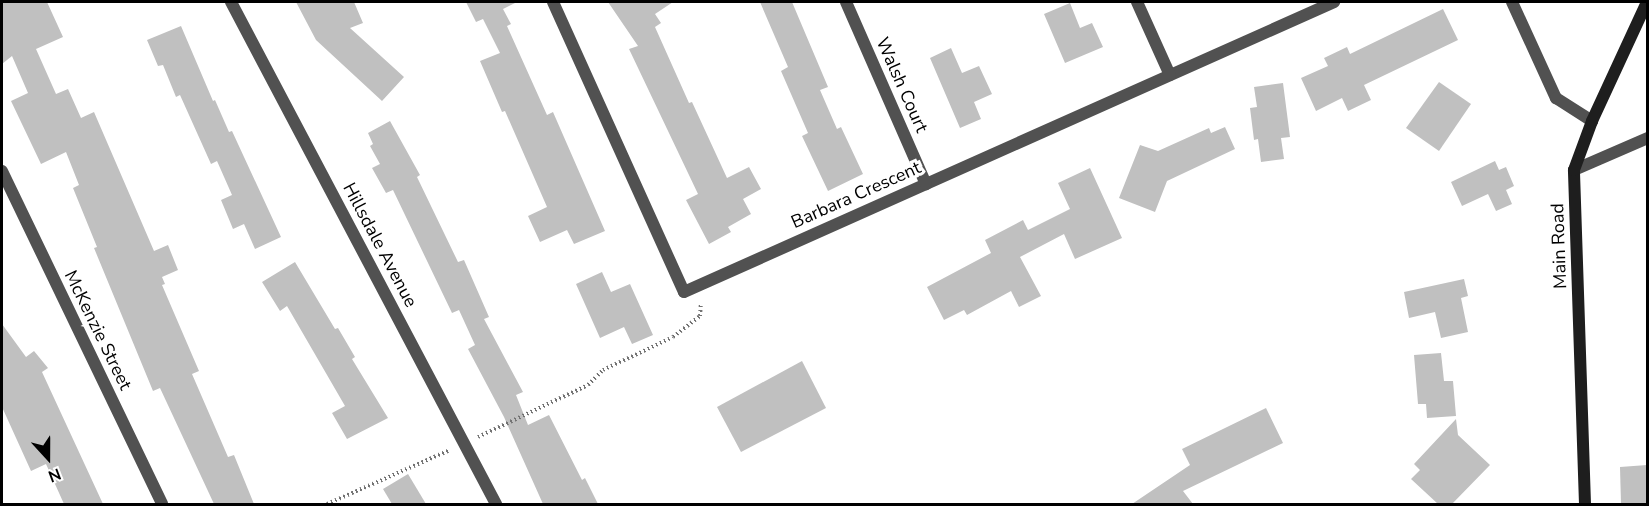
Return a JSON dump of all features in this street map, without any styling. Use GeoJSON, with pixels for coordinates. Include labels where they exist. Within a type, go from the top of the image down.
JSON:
{"type":"FeatureCollection","features":[{"type":"Feature","properties":{"kind":"main road","name":"Main Road"},"geometry":{"type":"LineString","coordinates":[[1585,504],[1574,170],[1592,121],[1647,2]]}},
{"type":"Feature","properties":{"kind":"street","name":"Hillsdale Avenue"},"geometry":{"type":"LineString","coordinates":[[231,2],[496,504]]}},
{"type":"Feature","properties":{"kind":"street","name":"Barbara Crescent"},"geometry":{"type":"LineString","coordinates":[[553,2],[684,292],[1334,2]]}},
{"type":"Feature","properties":{"kind":"street","name":"Walsh Court"},"geometry":{"type":"LineString","coordinates":[[846,2],[926,184]]}},
{"type":"Feature","properties":{"kind":"street"},"geometry":{"type":"LineString","coordinates":[[1137,2],[1170,75]]}},
{"type":"Feature","properties":{"kind":"street"},"geometry":{"type":"LineString","coordinates":[[1512,2],[1556,98],[1592,121]]}},
{"type":"Feature","properties":{"kind":"street"},"geometry":{"type":"LineString","coordinates":[[1574,170],[1647,138]]}},
{"type":"Feature","properties":{"kind":"street","name":"McKenzie Street"},"geometry":{"type":"LineString","coordinates":[[2,171],[162,504]]}},
{"type":"Feature","properties":{"kind":"path"},"geometry":{"type":"LineString","coordinates":[[327,504],[464,444],[588,385],[603,370],[673,337],[700,316],[702,284]]}},
{"type":"Feature","properties":{"kind":"building"},"geometry":{"type":"Polygon","coordinates":[[[2,2],[47,2],[63,37],[36,49],[56,94],[68,89],[81,118],[94,112],[154,251],[168,245],[178,270],[162,277],[165,284],[162,285],[199,371],[192,374],[228,457],[234,455],[254,504],[214,504],[160,388],[153,391],[94,248],[97,247],[73,188],[79,185],[66,152],[41,164],[11,101],[28,93],[12,56],[2,64],[2,2]]]}},
{"type":"Feature","properties":{"kind":"building"},"geometry":{"type":"Polygon","coordinates":[[[296,2],[354,2],[363,23],[350,28],[404,77],[382,101],[316,40],[296,2]]]}},
{"type":"Feature","properties":{"kind":"building"},"geometry":{"type":"Polygon","coordinates":[[[466,2],[517,2],[503,9],[511,24],[507,26],[547,115],[553,112],[605,231],[574,244],[567,230],[540,242],[528,216],[547,207],[505,111],[502,112],[480,61],[500,53],[483,19],[476,22],[466,2]]]}},
{"type":"Feature","properties":{"kind":"building"},"geometry":{"type":"Polygon","coordinates":[[[608,2],[673,2],[655,14],[661,23],[655,27],[689,103],[692,102],[727,178],[749,167],[761,189],[743,199],[751,214],[728,227],[731,232],[709,244],[686,200],[698,194],[629,49],[638,46],[608,2]]]}},
{"type":"Feature","properties":{"kind":"building"},"geometry":{"type":"Polygon","coordinates":[[[760,2],[792,2],[828,87],[820,90],[837,129],[841,127],[863,174],[828,191],[802,136],[808,133],[781,71],[788,67],[760,2]]]}},
{"type":"Feature","properties":{"kind":"building"},"geometry":{"type":"Polygon","coordinates":[[[1070,3],[1080,28],[1092,23],[1103,47],[1065,63],[1044,14],[1070,3]]]}},
{"type":"Feature","properties":{"kind":"building"},"geometry":{"type":"Polygon","coordinates":[[[1443,9],[1458,40],[1364,85],[1371,100],[1348,111],[1342,98],[1316,111],[1301,78],[1328,66],[1324,58],[1347,47],[1350,54],[1443,9]]]}},
{"type":"Feature","properties":{"kind":"building"},"geometry":{"type":"Polygon","coordinates":[[[181,26],[213,101],[215,100],[229,132],[232,131],[281,237],[255,249],[244,224],[233,229],[221,200],[232,195],[217,161],[211,164],[180,95],[176,97],[163,65],[158,66],[147,40],[181,26]]]}},
{"type":"Feature","properties":{"kind":"building"},"geometry":{"type":"Polygon","coordinates":[[[951,48],[962,73],[979,66],[992,94],[974,102],[981,119],[960,128],[930,58],[951,48]]]}},
{"type":"Feature","properties":{"kind":"building"},"geometry":{"type":"Polygon","coordinates":[[[1439,82],[1471,104],[1439,151],[1406,128],[1439,82]]]}},
{"type":"Feature","properties":{"kind":"building"},"geometry":{"type":"Polygon","coordinates":[[[1283,83],[1290,137],[1281,138],[1284,159],[1261,162],[1258,139],[1254,140],[1250,108],[1257,107],[1254,87],[1283,83]]]}},
{"type":"Feature","properties":{"kind":"building"},"geometry":{"type":"Polygon","coordinates":[[[390,121],[420,175],[417,177],[458,262],[464,260],[489,317],[484,319],[523,392],[516,395],[528,425],[549,415],[582,480],[585,478],[598,504],[543,504],[504,417],[468,349],[475,345],[459,310],[452,313],[393,190],[386,193],[372,168],[380,164],[370,146],[373,144],[368,133],[390,121]]]}},
{"type":"Feature","properties":{"kind":"building"},"geometry":{"type":"Polygon","coordinates":[[[1225,127],[1235,149],[1167,181],[1155,212],[1119,198],[1140,145],[1158,151],[1209,128],[1211,133],[1225,127]]]}},
{"type":"Feature","properties":{"kind":"building"},"geometry":{"type":"Polygon","coordinates":[[[1495,161],[1499,170],[1506,167],[1514,186],[1506,190],[1512,204],[1496,211],[1488,194],[1462,206],[1451,182],[1495,161]]]}},
{"type":"Feature","properties":{"kind":"building"},"geometry":{"type":"Polygon","coordinates":[[[1090,168],[1122,238],[1075,259],[1064,234],[1020,257],[1041,296],[1019,307],[1011,291],[967,315],[964,310],[944,320],[927,287],[991,253],[985,240],[1023,220],[1028,230],[1070,209],[1058,183],[1090,168]]]}},
{"type":"Feature","properties":{"kind":"building"},"geometry":{"type":"Polygon","coordinates":[[[295,262],[335,329],[338,328],[355,357],[352,359],[388,418],[347,439],[332,413],[345,406],[287,306],[280,311],[262,282],[295,262]]]}},
{"type":"Feature","properties":{"kind":"building"},"geometry":{"type":"Polygon","coordinates":[[[602,272],[611,292],[630,284],[653,335],[632,344],[624,327],[600,338],[576,284],[602,272]]]}},
{"type":"Feature","properties":{"kind":"building"},"geometry":{"type":"Polygon","coordinates":[[[1464,279],[1468,296],[1461,298],[1468,332],[1441,338],[1435,312],[1409,318],[1404,292],[1464,279]]]}},
{"type":"Feature","properties":{"kind":"building"},"geometry":{"type":"Polygon","coordinates":[[[2,324],[26,357],[34,351],[48,368],[42,372],[103,504],[64,504],[46,464],[31,471],[2,407],[2,324]]]}},
{"type":"Feature","properties":{"kind":"building"},"geometry":{"type":"Polygon","coordinates":[[[1441,353],[1444,381],[1453,381],[1456,416],[1427,418],[1426,404],[1418,404],[1414,355],[1441,353]]]}},
{"type":"Feature","properties":{"kind":"building"},"geometry":{"type":"Polygon","coordinates":[[[802,361],[826,408],[741,452],[717,407],[802,361]]]}},
{"type":"Feature","properties":{"kind":"building"},"geometry":{"type":"Polygon","coordinates":[[[1266,408],[1283,443],[1183,491],[1193,504],[1132,504],[1190,465],[1182,449],[1266,408]]]}},
{"type":"Feature","properties":{"kind":"building"},"geometry":{"type":"Polygon","coordinates":[[[1456,419],[1458,435],[1490,465],[1452,504],[1438,504],[1411,479],[1420,470],[1414,464],[1456,419]]]}},
{"type":"Feature","properties":{"kind":"building"},"geometry":{"type":"Polygon","coordinates":[[[1647,465],[1647,503],[1621,504],[1620,467],[1647,465]]]}},
{"type":"Feature","properties":{"kind":"building"},"geometry":{"type":"Polygon","coordinates":[[[408,474],[426,504],[392,504],[383,489],[408,474]]]}}]}
